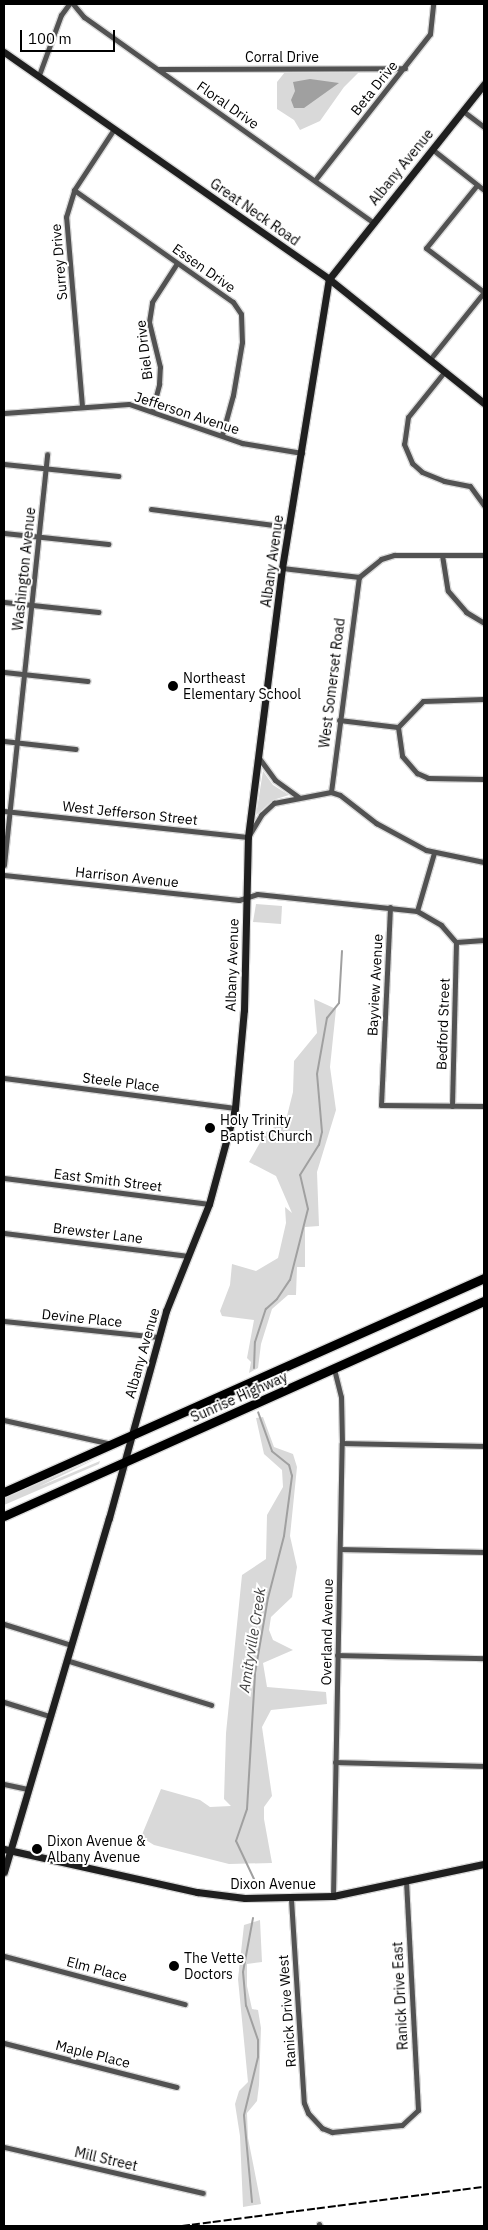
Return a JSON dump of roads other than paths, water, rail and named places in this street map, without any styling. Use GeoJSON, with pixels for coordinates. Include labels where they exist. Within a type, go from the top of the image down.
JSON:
{"type":"FeatureCollection","features":[{"type":"Feature","properties":{"kind":"highway","name":"Sunrise Highway"},"geometry":{"type":"LineString","coordinates":[[4,1492],[484,1278]]}},
{"type":"Feature","properties":{"kind":"highway","name":"Sunrise Highway"},"geometry":{"type":"LineString","coordinates":[[4,1516],[484,1301]]}},
{"type":"Feature","properties":{"kind":"street"},"geometry":{"type":"LineString","coordinates":[[39,75],[61,15],[69,4]]}},
{"type":"Feature","properties":{"kind":"street","name":"Floral Drive"},"geometry":{"type":"LineString","coordinates":[[73,4],[84,17],[159,68],[372,222]]}},
{"type":"Feature","properties":{"kind":"street","name":"Beta Drive"},"geometry":{"type":"LineString","coordinates":[[315,180],[430,34],[433,4]]}},
{"type":"Feature","properties":{"kind":"street","name":"Great Neck Road"},"geometry":{"type":"LineString","coordinates":[[4,52],[329,279],[431,358],[484,403]]}},
{"type":"Feature","properties":{"kind":"street","name":"Corral Drive"},"geometry":{"type":"LineString","coordinates":[[159,68],[405,68]]}},
{"type":"Feature","properties":{"kind":"street","name":"Albany Avenue"},"geometry":{"type":"LineString","coordinates":[[4,1872],[7,1850],[125,1462],[158,1337],[209,1204],[235,1108],[244,1010],[248,838],[282,568],[329,279],[372,222],[484,84]]}},
{"type":"Feature","properties":{"kind":"street"},"geometry":{"type":"LineString","coordinates":[[463,111],[484,127]]}},
{"type":"Feature","properties":{"kind":"street","name":"Surrey Drive"},"geometry":{"type":"LineString","coordinates":[[82,406],[66,217],[74,190],[114,129]]}},
{"type":"Feature","properties":{"kind":"street"},"geometry":{"type":"LineString","coordinates":[[432,149],[484,190]]}},
{"type":"Feature","properties":{"kind":"street"},"geometry":{"type":"LineString","coordinates":[[431,358],[484,292],[426,248],[477,185]]}},
{"type":"Feature","properties":{"kind":"street","name":"Essen Drive"},"geometry":{"type":"LineString","coordinates":[[74,190],[233,302],[241,314],[242,342],[234,395],[222,435]]}},
{"type":"Feature","properties":{"kind":"street","name":"Biel Drive"},"geometry":{"type":"LineString","coordinates":[[152,411],[159,384],[160,367],[149,322],[152,302],[176,263]]}},
{"type":"Feature","properties":{"kind":"street"},"geometry":{"type":"LineString","coordinates":[[445,371],[408,417],[404,444],[412,463],[422,472],[444,481],[470,486],[484,505]]}},
{"type":"Feature","properties":{"kind":"street","name":"Jefferson Avenue"},"geometry":{"type":"LineString","coordinates":[[4,413],[129,404],[242,443],[302,453]]}},
{"type":"Feature","properties":{"kind":"street","name":"Washington Avenue"},"geometry":{"type":"LineString","coordinates":[[4,865],[7,811],[17,743],[47,454]]}},
{"type":"Feature","properties":{"kind":"street"},"geometry":{"type":"LineString","coordinates":[[4,464],[118,476]]}},
{"type":"Feature","properties":{"kind":"street"},"geometry":{"type":"LineString","coordinates":[[151,509],[289,527]]}},
{"type":"Feature","properties":{"kind":"street"},"geometry":{"type":"LineString","coordinates":[[4,533],[108,544]]}},
{"type":"Feature","properties":{"kind":"street"},"geometry":{"type":"LineString","coordinates":[[282,568],[359,577],[380,559],[394,555],[484,554]]}},
{"type":"Feature","properties":{"kind":"street"},"geometry":{"type":"LineString","coordinates":[[442,555],[448,591],[466,612],[484,623]]}},
{"type":"Feature","properties":{"kind":"street","name":"West Somerset Road"},"geometry":{"type":"LineString","coordinates":[[331,792],[359,577]]}},
{"type":"Feature","properties":{"kind":"street"},"geometry":{"type":"LineString","coordinates":[[4,602],[98,612]]}},
{"type":"Feature","properties":{"kind":"street"},"geometry":{"type":"LineString","coordinates":[[4,672],[88,681]]}},
{"type":"Feature","properties":{"kind":"street"},"geometry":{"type":"LineString","coordinates":[[398,727],[423,701],[484,699]]}},
{"type":"Feature","properties":{"kind":"street"},"geometry":{"type":"LineString","coordinates":[[339,720],[398,727]]}},
{"type":"Feature","properties":{"kind":"street"},"geometry":{"type":"LineString","coordinates":[[398,727],[402,756],[417,773],[428,778],[484,779]]}},
{"type":"Feature","properties":{"kind":"street"},"geometry":{"type":"LineString","coordinates":[[4,741],[76,749]]}},
{"type":"Feature","properties":{"kind":"street"},"geometry":{"type":"LineString","coordinates":[[259,758],[275,780],[298,797]]}},
{"type":"Feature","properties":{"kind":"street"},"geometry":{"type":"LineString","coordinates":[[248,838],[261,815],[274,803],[331,792],[340,795],[376,823],[434,853],[484,862]]}},
{"type":"Feature","properties":{"kind":"street","name":"West Jefferson Street"},"geometry":{"type":"LineString","coordinates":[[7,811],[248,838]]}},
{"type":"Feature","properties":{"kind":"street"},"geometry":{"type":"LineString","coordinates":[[417,911],[434,853]]}},
{"type":"Feature","properties":{"kind":"street","name":"Harrison Avenue"},"geometry":{"type":"LineString","coordinates":[[4,875],[239,900],[247,897]]}},
{"type":"Feature","properties":{"kind":"street"},"geometry":{"type":"LineString","coordinates":[[247,897],[257,894],[417,911],[441,926],[456,942],[484,940]]}},
{"type":"Feature","properties":{"kind":"street","name":"Bayview Avenue"},"geometry":{"type":"LineString","coordinates":[[390,908],[381,1105],[484,1106]]}},
{"type":"Feature","properties":{"kind":"street","name":"Bedford Street"},"geometry":{"type":"LineString","coordinates":[[452,1106],[456,942]]}},
{"type":"Feature","properties":{"kind":"street","name":"Steele Place"},"geometry":{"type":"LineString","coordinates":[[4,1078],[235,1108]]}},
{"type":"Feature","properties":{"kind":"street","name":"East Smith Street"},"geometry":{"type":"LineString","coordinates":[[4,1178],[209,1204]]}},
{"type":"Feature","properties":{"kind":"street","name":"Brewster Lane"},"geometry":{"type":"LineString","coordinates":[[4,1233],[189,1256]]}},
{"type":"Feature","properties":{"kind":"street","name":"Devine Place"},"geometry":{"type":"LineString","coordinates":[[4,1321],[158,1337]]}},
{"type":"Feature","properties":{"kind":"street","name":"Overland Avenue"},"geometry":{"type":"LineString","coordinates":[[333,1896],[342,1443],[341,1397],[334,1369]]}},
{"type":"Feature","properties":{"kind":"street"},"geometry":{"type":"LineString","coordinates":[[4,1420],[111,1444]]}},
{"type":"Feature","properties":{"kind":"street"},"geometry":{"type":"LineString","coordinates":[[342,1443],[484,1446]]}},
{"type":"Feature","properties":{"kind":"street"},"geometry":{"type":"LineString","coordinates":[[340,1549],[484,1552]]}},
{"type":"Feature","properties":{"kind":"street"},"geometry":{"type":"LineString","coordinates":[[4,1624],[71,1644]]}},
{"type":"Feature","properties":{"kind":"street"},"geometry":{"type":"LineString","coordinates":[[337,1655],[484,1658]]}},
{"type":"Feature","properties":{"kind":"street"},"geometry":{"type":"LineString","coordinates":[[66,1660],[211,1705]]}},
{"type":"Feature","properties":{"kind":"street"},"geometry":{"type":"LineString","coordinates":[[4,1702],[49,1716]]}},
{"type":"Feature","properties":{"kind":"street"},"geometry":{"type":"LineString","coordinates":[[335,1762],[484,1766]]}},
{"type":"Feature","properties":{"kind":"street"},"geometry":{"type":"LineString","coordinates":[[4,1784],[27,1789]]}},
{"type":"Feature","properties":{"kind":"street","name":"Dixon Avenue"},"geometry":{"type":"LineString","coordinates":[[7,1850],[212,1894],[291,1899],[333,1896],[484,1864]]}},
{"type":"Feature","properties":{"kind":"street","name":"Ranick Drive East"},"geometry":{"type":"LineString","coordinates":[[313,2119],[322,2128],[332,2132],[402,2124],[418,2110],[406,1882]]}},
{"type":"Feature","properties":{"kind":"street","name":"Ranick Drive West"},"geometry":{"type":"LineString","coordinates":[[291,1899],[304,2103],[313,2119]]}},
{"type":"Feature","properties":{"kind":"street","name":"Elm Place"},"geometry":{"type":"LineString","coordinates":[[4,1956],[185,2004]]}},
{"type":"Feature","properties":{"kind":"street","name":"Maple Place"},"geometry":{"type":"LineString","coordinates":[[4,2042],[176,2087]]}},
{"type":"Feature","properties":{"kind":"street","name":"Mill Street"},"geometry":{"type":"LineString","coordinates":[[4,2148],[203,2193]]}},
{"type":"Feature","properties":{"kind":"waterway","name":"Amityville Creek"},"geometry":{"type":"LineString","coordinates":[[254,1368],[255,1342],[266,1309],[277,1299],[290,1280],[308,1209],[300,1175],[319,1145],[322,1132],[317,1074],[327,1018],[339,1003],[342,951]]}},
{"type":"Feature","properties":{"kind":"waterway","name":"Amityville Creek"},"geometry":{"type":"LineString","coordinates":[[254,1879],[236,1841],[247,1809],[255,1673],[268,1598],[284,1536],[292,1476],[289,1465],[272,1451],[258,1412]]}},
{"type":"Feature","properties":{"kind":"waterway","name":"Amityville Creek"},"geometry":{"type":"LineString","coordinates":[[252,2202],[244,2115],[258,2057],[258,2040],[246,2006],[243,1972],[253,1918]]}},
{"type":"Feature","properties":{"kind":"railway"},"geometry":{"type":"LineString","coordinates":[[182,2226],[484,2187]]}},
{"type":"Feature","properties":{"kind":"place","name":"Northeast Elementary School"},"geometry":{"type":"Point","coordinates":[173,686]}},
{"type":"Feature","properties":{"kind":"place","name":"Holy Trinity Baptist Church"},"geometry":{"type":"Point","coordinates":[210,1128]}},
{"type":"Feature","properties":{"kind":"place","name":"Dixon Avenue & Albany Avenue"},"geometry":{"type":"Point","coordinates":[37,1849]}},
{"type":"Feature","properties":{"kind":"place","name":"The Vette Doctors"},"geometry":{"type":"Point","coordinates":[174,1966]}}]}
